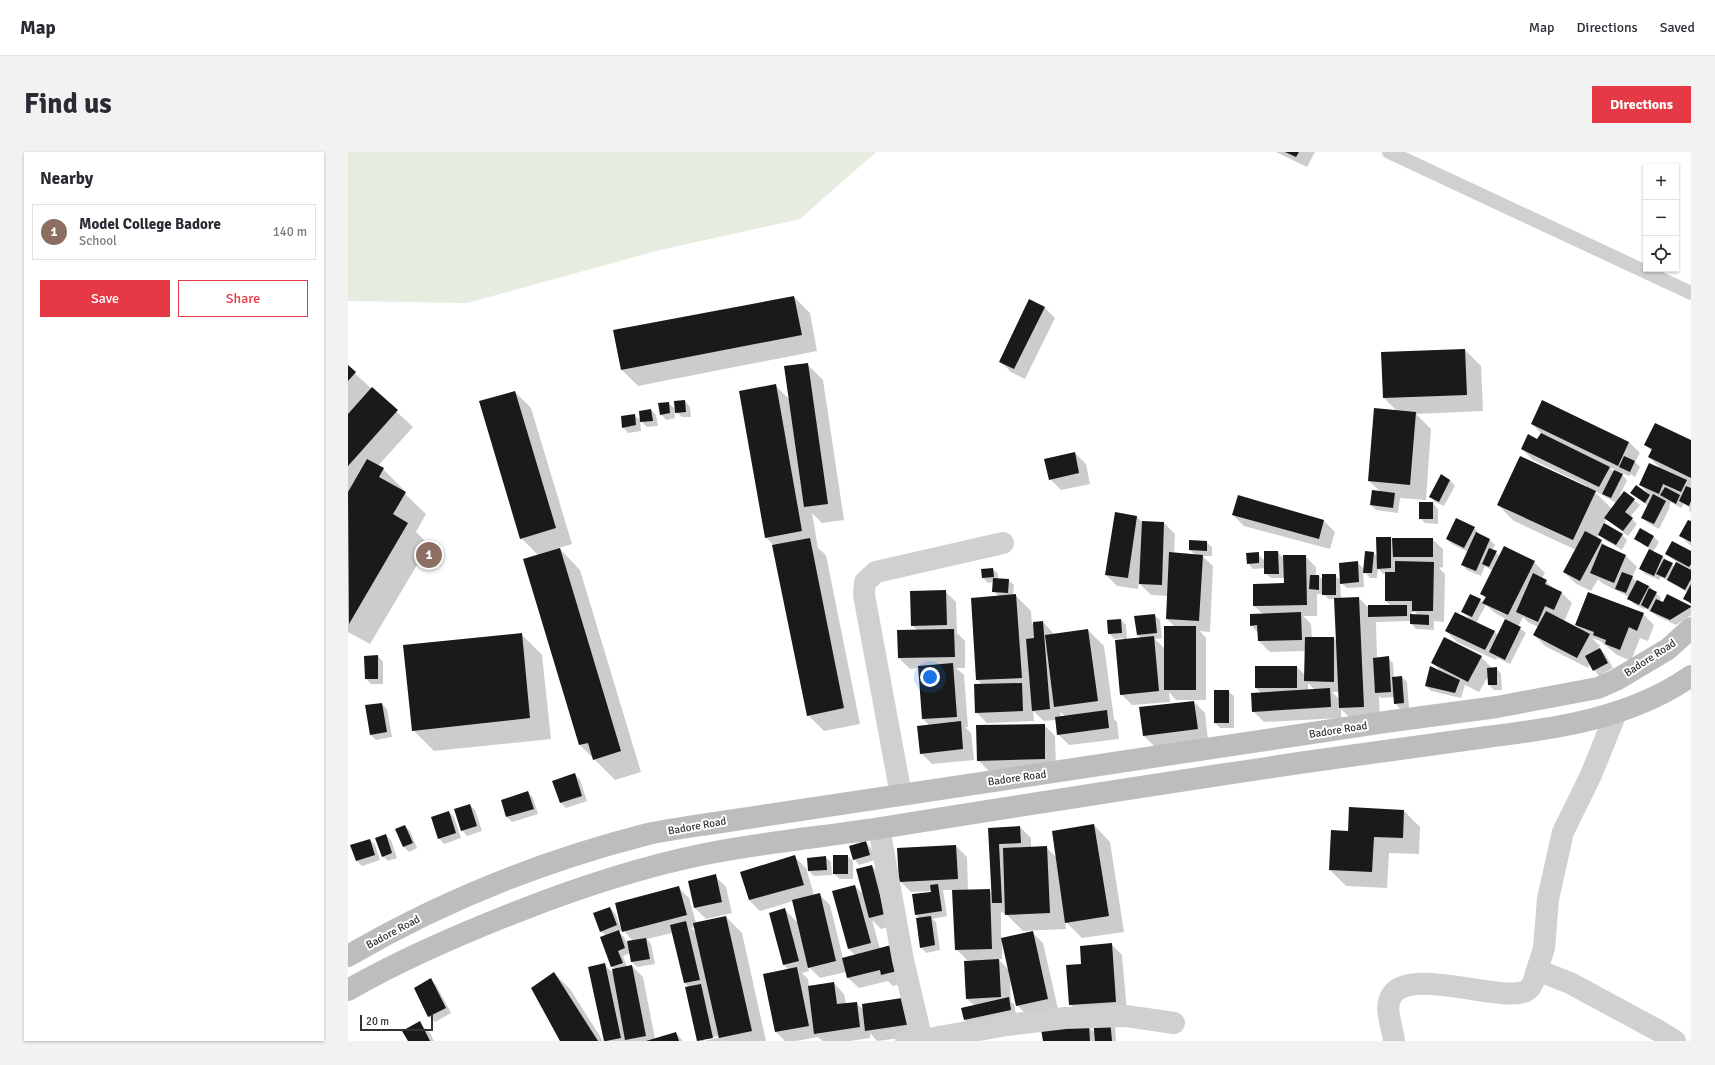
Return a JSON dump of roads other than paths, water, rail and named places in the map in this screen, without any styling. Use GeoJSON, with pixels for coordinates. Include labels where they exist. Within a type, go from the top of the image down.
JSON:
{"type":"FeatureCollection","features":[{"type":"Feature","properties":{"kind":"main road","name":"Badore Road"},"geometry":{"type":"LineString","coordinates":[[348,956],[390,932],[456,900],[513,876],[577,854],[649,834],[1385,722],[1497,707],[1561,696],[1598,688],[1616,680],[1668,649],[1691,628]]}},
{"type":"Feature","properties":{"kind":"main road"},"geometry":{"type":"LineString","coordinates":[[348,990],[412,957],[476,928],[590,884],[706,854],[1129,788],[1490,737],[1584,722],[1616,713],[1643,703],[1677,686],[1691,676]]}},
{"type":"Feature","properties":{"kind":"street"},"geometry":{"type":"LineString","coordinates":[[901,795],[864,595],[865,582],[876,572],[1003,543]]}},
{"type":"Feature","properties":{"kind":"street"},"geometry":{"type":"LineString","coordinates":[[1394,1041],[1389,1002],[1393,995],[1405,985],[1413,984],[1478,989],[1509,995],[1527,991],[1532,985],[1544,948],[1548,899],[1563,832],[1591,775],[1616,713]]}},
{"type":"Feature","properties":{"kind":"street"},"geometry":{"type":"LineString","coordinates":[[879,828],[904,960],[917,1040],[1007,1025],[1064,1018],[1126,1016],[1174,1023]]}},
{"type":"Feature","properties":{"kind":"street"},"geometry":{"type":"LineString","coordinates":[[1537,970],[1570,983],[1676,1041]]}},
{"type":"Feature","properties":{"kind":"lane"},"geometry":{"type":"LineString","coordinates":[[1389,152],[1691,294]]}},
{"type":"Feature","properties":{"kind":"place","name":"Model College Badore"},"geometry":{"type":"Point","coordinates":[429,555]}}]}
